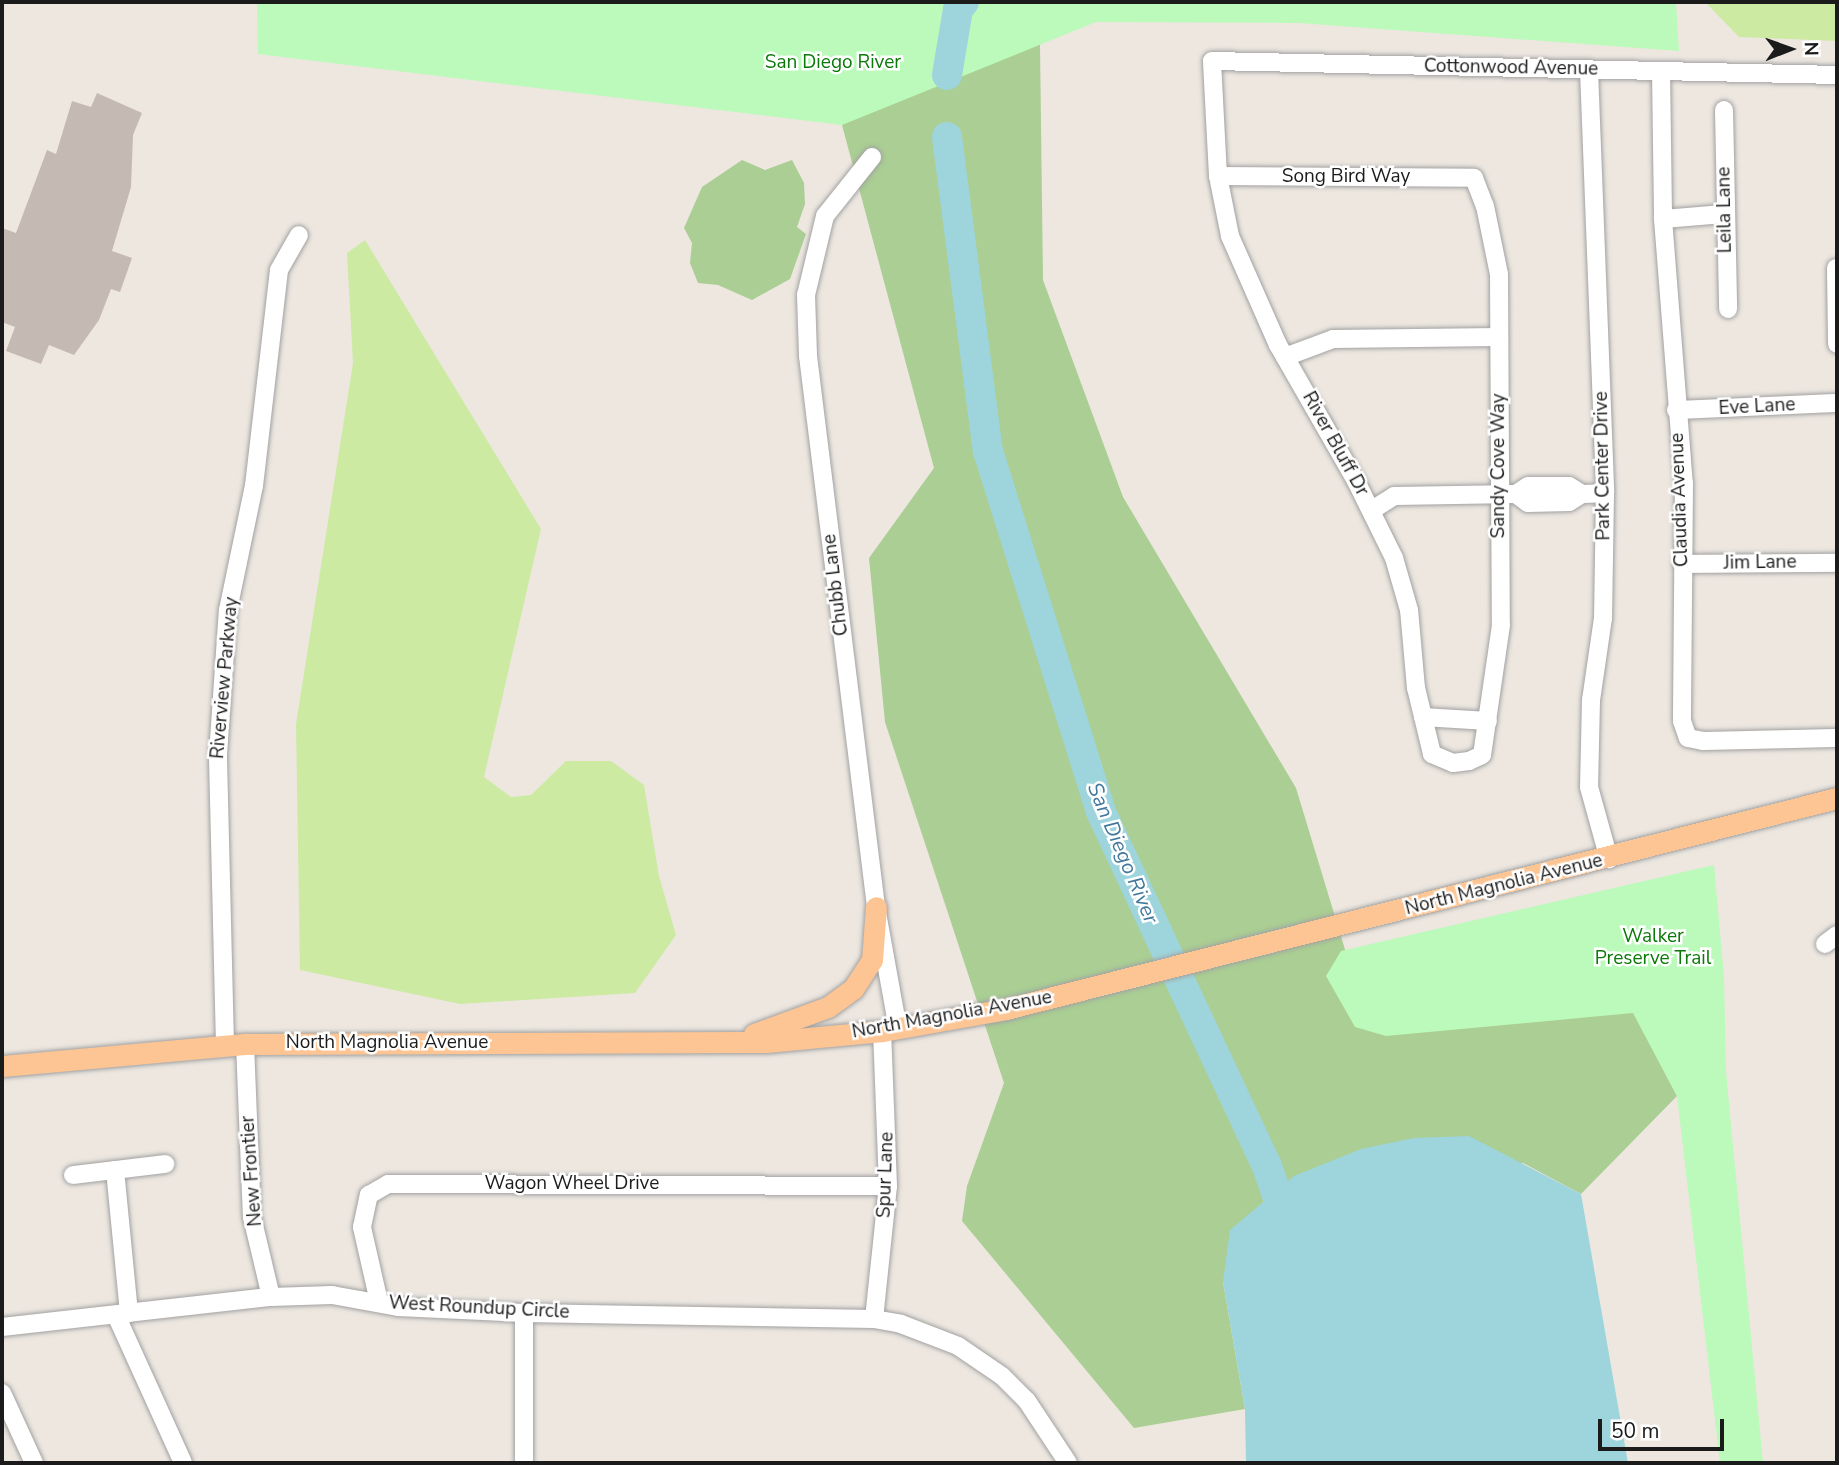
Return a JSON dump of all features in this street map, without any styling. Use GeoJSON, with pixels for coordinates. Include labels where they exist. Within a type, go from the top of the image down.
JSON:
{"type":"FeatureCollection","features":[{"type":"Feature","properties":{"kind":"main road","name":"North Magnolia Avenue"},"geometry":{"type":"LineString","coordinates":[[2,1066],[235,1045],[728,1042],[890,1030],[1006,1009],[1376,918],[1837,798]]}},
{"type":"Feature","properties":{"kind":"main road"},"geometry":{"type":"LineString","coordinates":[[728,1042],[828,1007],[853,989],[872,960],[876,907]]}},
{"type":"Feature","properties":{"kind":"street","name":"Cottonwood Avenue"},"geometry":{"type":"LineString","coordinates":[[1212,88],[1212,61],[1837,75]]}},
{"type":"Feature","properties":{"kind":"street","name":"Park Center Drive"},"geometry":{"type":"LineString","coordinates":[[1589,69],[1605,493],[1603,618],[1588,747],[1589,787],[1608,859]]}},
{"type":"Feature","properties":{"kind":"street","name":"Claudia Avenue"},"geometry":{"type":"LineString","coordinates":[[1661,71],[1663,219],[1676,410],[1684,483],[1682,721],[1688,738],[1837,738]]}},
{"type":"Feature","properties":{"kind":"street","name":"River Bluff Dr"},"geometry":{"type":"LineString","coordinates":[[1212,88],[1217,176],[1230,236],[1285,357],[1372,510],[1394,558],[1409,610],[1423,717],[1432,754],[1441,761],[1461,762],[1482,755]]}},
{"type":"Feature","properties":{"kind":"street","name":"Leila Lane"},"geometry":{"type":"LineString","coordinates":[[1724,110],[1728,309]]}},
{"type":"Feature","properties":{"kind":"street","name":"Chubb Lane"},"geometry":{"type":"LineString","coordinates":[[872,157],[825,216],[806,295],[808,356],[890,1030]]}},
{"type":"Feature","properties":{"kind":"street","name":"Song Bird Way"},"geometry":{"type":"LineString","coordinates":[[1217,176],[1474,178]]}},
{"type":"Feature","properties":{"kind":"street","name":"Sandy Cove Way"},"geometry":{"type":"LineString","coordinates":[[1474,178],[1485,205],[1499,274],[1499,337],[1508,494],[1500,644],[1482,755]]}},
{"type":"Feature","properties":{"kind":"street"},"geometry":{"type":"LineString","coordinates":[[1663,219],[1724,214]]}},
{"type":"Feature","properties":{"kind":"street","name":"Riverview Parkway"},"geometry":{"type":"LineString","coordinates":[[235,1045],[218,755],[228,610],[254,486],[279,270],[299,235]]}},
{"type":"Feature","properties":{"kind":"street"},"geometry":{"type":"LineString","coordinates":[[1836,268],[1837,344]]}},
{"type":"Feature","properties":{"kind":"street"},"geometry":{"type":"LineString","coordinates":[[1285,357],[1320,342],[1350,337],[1499,337]]}},
{"type":"Feature","properties":{"kind":"street","name":"Eve Lane"},"geometry":{"type":"LineString","coordinates":[[1676,410],[1837,403]]}},
{"type":"Feature","properties":{"kind":"street"},"geometry":{"type":"LineString","coordinates":[[1372,510],[1394,496],[1508,494],[1528,486],[1569,486],[1582,494],[1605,493]]}},
{"type":"Feature","properties":{"kind":"street","name":"Jim Lane"},"geometry":{"type":"LineString","coordinates":[[1682,564],[1837,563]]}},
{"type":"Feature","properties":{"kind":"street"},"geometry":{"type":"LineString","coordinates":[[1423,717],[1488,721]]}},
{"type":"Feature","properties":{"kind":"street","name":"Spur Lane"},"geometry":{"type":"LineString","coordinates":[[874,1319],[888,1186],[890,1030]]}},
{"type":"Feature","properties":{"kind":"street","name":"New Frontier"},"geometry":{"type":"LineString","coordinates":[[235,1045],[252,1217],[271,1297]]}},
{"type":"Feature","properties":{"kind":"street"},"geometry":{"type":"LineString","coordinates":[[73,1175],[165,1164]]}},
{"type":"Feature","properties":{"kind":"street"},"geometry":{"type":"LineString","coordinates":[[115,1170],[122,1314],[183,1463]]}},
{"type":"Feature","properties":{"kind":"street","name":"Wagon Wheel Drive"},"geometry":{"type":"LineString","coordinates":[[379,1303],[362,1227],[369,1195],[388,1184],[888,1186]]}},
{"type":"Feature","properties":{"kind":"street","name":"West Roundup Circle"},"geometry":{"type":"LineString","coordinates":[[2,1327],[271,1297],[332,1295],[379,1303],[524,1313],[874,1319],[901,1324],[958,1346],[1002,1376],[1027,1401],[1068,1463]]}},
{"type":"Feature","properties":{"kind":"street"},"geometry":{"type":"LineString","coordinates":[[524,1313],[524,1463]]}},
{"type":"Feature","properties":{"kind":"street"},"geometry":{"type":"LineString","coordinates":[[2,1393],[34,1463]]}},
{"type":"Feature","properties":{"kind":"green space","name":"San Diego River"},"geometry":{"type":"Polygon","coordinates":[[[257,2],[1676,2],[1679,51],[1299,23],[1096,22],[842,125],[258,54],[257,2]]]}},
{"type":"Feature","properties":{"kind":"green space"},"geometry":{"type":"Polygon","coordinates":[[[1705,2],[1837,2],[1837,41],[1739,37],[1705,2]]]}},
{"type":"Feature","properties":{"kind":"green space"},"geometry":{"type":"Polygon","coordinates":[[[1050,32],[1040,45],[1043,280],[1123,497],[1296,788],[1363,1009],[1633,1012],[1677,1096],[1581,1194],[1523,1163],[1223,1282],[1245,1409],[1134,1428],[962,1221],[967,1186],[1004,1083],[885,722],[869,558],[934,468],[842,125],[853,65],[1050,32]]]}},
{"type":"Feature","properties":{"kind":"green space"},"geometry":{"type":"Polygon","coordinates":[[[742,160],[765,170],[792,160],[804,183],[805,204],[797,227],[806,234],[790,279],[752,300],[718,285],[698,283],[690,263],[692,243],[684,228],[702,187],[742,160]]]}},
{"type":"Feature","properties":{"kind":"green space"},"geometry":{"type":"Polygon","coordinates":[[[365,240],[541,529],[484,777],[511,797],[531,795],[566,761],[611,761],[644,785],[659,876],[676,935],[635,993],[460,1004],[300,970],[296,724],[353,363],[347,253],[365,240]]]}},
{"type":"Feature","properties":{"kind":"green space","name":"Walker Preserve Trail"},"geometry":{"type":"Polygon","coordinates":[[[1714,865],[1724,977],[1726,1072],[1763,1463],[1720,1463],[1677,1096],[1633,1013],[1386,1036],[1355,1027],[1326,976],[1341,951],[1714,865]]]}},
{"type":"Feature","properties":{"kind":"water"},"geometry":{"type":"Polygon","coordinates":[[[1469,1136],[1581,1194],[1628,1463],[1246,1463],[1245,1409],[1223,1282],[1230,1230],[1294,1176],[1361,1149],[1414,1138],[1469,1136]]]}},
{"type":"Feature","properties":{"kind":"building"},"geometry":{"type":"Polygon","coordinates":[[[97,93],[142,113],[133,135],[131,187],[112,251],[132,258],[120,292],[111,289],[99,320],[74,355],[49,345],[41,364],[6,351],[15,327],[2,322],[2,228],[16,233],[47,150],[56,154],[72,101],[91,107],[97,93]]]}},
{"type":"Feature","properties":{"kind":"waterway","name":"San Diego River"},"geometry":{"type":"LineString","coordinates":[[947,75],[958,9],[964,2]]}},
{"type":"Feature","properties":{"kind":"waterway","name":"San Diego River"},"geometry":{"type":"LineString","coordinates":[[947,137],[988,451],[1101,812],[1267,1166],[1289,1231]]}}]}
